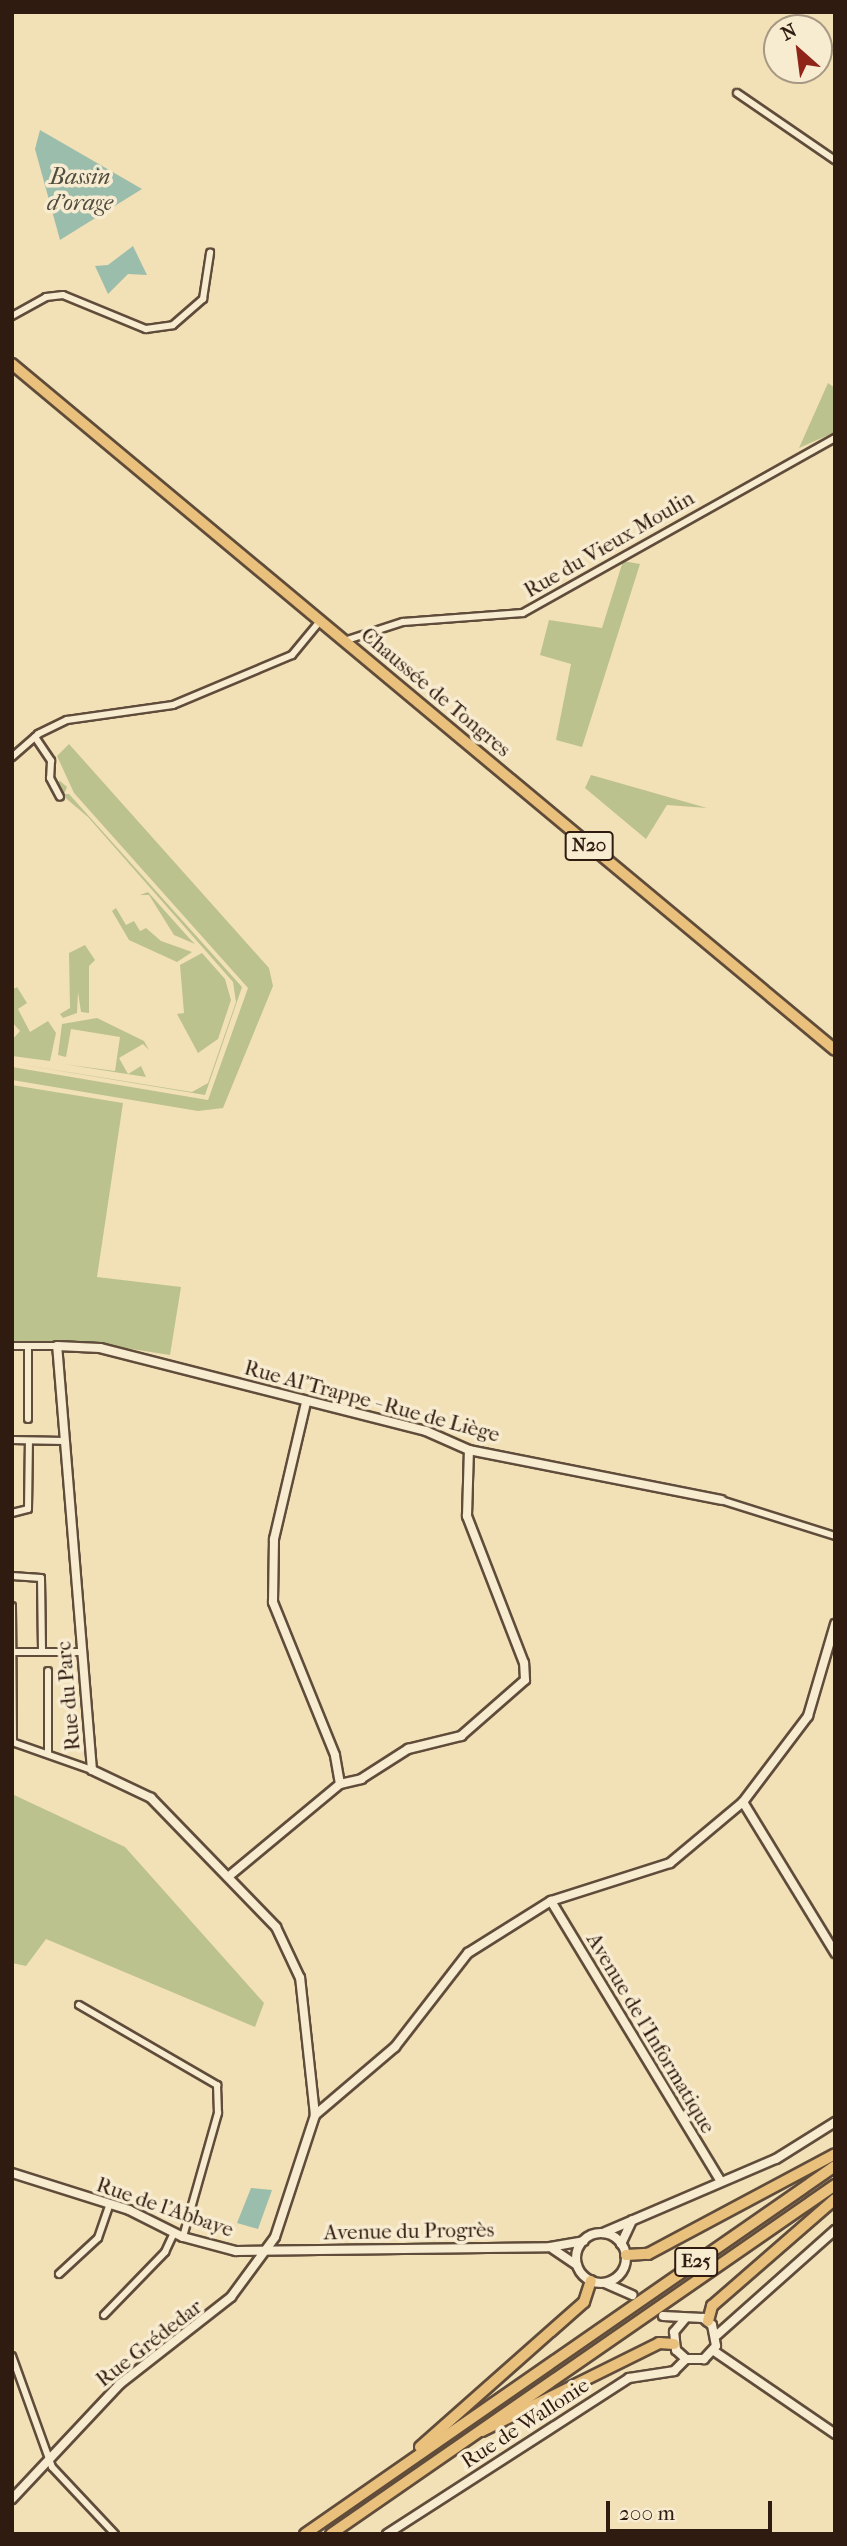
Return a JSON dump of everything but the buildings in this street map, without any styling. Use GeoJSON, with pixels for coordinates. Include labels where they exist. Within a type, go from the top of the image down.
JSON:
{"type":"FeatureCollection","features":[{"type":"Feature","properties":{"kind":"highway"},"geometry":{"type":"LineString","coordinates":[[624,2249],[648,2254],[835,2154]]}},
{"type":"Feature","properties":{"kind":"highway","name":"E25"},"geometry":{"type":"LineString","coordinates":[[308,2532],[835,2166]]}},
{"type":"Feature","properties":{"kind":"highway","name":"E25"},"geometry":{"type":"LineString","coordinates":[[331,2534],[835,2185]]}},
{"type":"Feature","properties":{"kind":"highway"},"geometry":{"type":"LineString","coordinates":[[708,2321],[712,2306],[835,2199]]}},
{"type":"Feature","properties":{"kind":"highway"},"geometry":{"type":"LineString","coordinates":[[308,2532],[478,2397],[584,2302],[591,2281]]}},
{"type":"Feature","properties":{"kind":"highway"},"geometry":{"type":"LineString","coordinates":[[480,2431],[492,2430],[659,2343],[674,2338]]}},
{"type":"Feature","properties":{"kind":"main road","name":"Chaussée de Tongres"},"geometry":{"type":"LineString","coordinates":[[12,364],[835,1050]]}},
{"type":"Feature","properties":{"kind":"street"},"geometry":{"type":"LineString","coordinates":[[737,93],[835,160]]}},
{"type":"Feature","properties":{"kind":"street"},"geometry":{"type":"LineString","coordinates":[[12,316],[46,297],[63,295],[146,329],[173,325],[203,299],[210,253]]}},
{"type":"Feature","properties":{"kind":"street","name":"Rue du Vieux Moulin"},"geometry":{"type":"LineString","coordinates":[[344,640],[403,622],[523,613],[835,438]]}},
{"type":"Feature","properties":{"kind":"street"},"geometry":{"type":"LineString","coordinates":[[12,757],[35,737],[66,720],[173,705],[292,655],[320,621]]}},
{"type":"Feature","properties":{"kind":"street"},"geometry":{"type":"LineString","coordinates":[[35,737],[51,761],[50,778],[60,797]]}},
{"type":"Feature","properties":{"kind":"street","name":"Rue Al'Trappe - Rue de Liège"},"geometry":{"type":"LineString","coordinates":[[12,1346],[100,1348],[306,1403],[426,1431],[469,1450],[721,1500]]}},
{"type":"Feature","properties":{"kind":"street"},"geometry":{"type":"LineString","coordinates":[[28,1346],[28,1419]]}},
{"type":"Feature","properties":{"kind":"street","name":"Rue du Parc"},"geometry":{"type":"LineString","coordinates":[[57,1346],[92,1770],[151,1798],[276,1927],[292,1953],[302,1991],[315,2115]]}},
{"type":"Feature","properties":{"kind":"street"},"geometry":{"type":"LineString","coordinates":[[306,1403],[274,1539],[273,1602],[335,1755],[340,1784]]}},
{"type":"Feature","properties":{"kind":"street"},"geometry":{"type":"LineString","coordinates":[[12,1440],[64,1441]]}},
{"type":"Feature","properties":{"kind":"street"},"geometry":{"type":"LineString","coordinates":[[12,1513],[28,1509],[29,1441]]}},
{"type":"Feature","properties":{"kind":"street"},"geometry":{"type":"LineString","coordinates":[[228,1877],[340,1784],[361,1779],[408,1749],[461,1736],[525,1680],[524,1663],[467,1516],[469,1450]]}},
{"type":"Feature","properties":{"kind":"street"},"geometry":{"type":"LineString","coordinates":[[721,1500],[835,1536]]}},
{"type":"Feature","properties":{"kind":"street"},"geometry":{"type":"LineString","coordinates":[[12,1576],[41,1577],[42,1652]]}},
{"type":"Feature","properties":{"kind":"street"},"geometry":{"type":"LineString","coordinates":[[12,1608],[12,1742],[92,1770]]}},
{"type":"Feature","properties":{"kind":"street"},"geometry":{"type":"LineString","coordinates":[[268,2250],[315,2115],[395,2047],[468,1953],[551,1901],[670,1863],[743,1802],[808,1716],[834,1627]]}},
{"type":"Feature","properties":{"kind":"street"},"geometry":{"type":"LineString","coordinates":[[13,1652],[82,1652]]}},
{"type":"Feature","properties":{"kind":"street"},"geometry":{"type":"LineString","coordinates":[[48,1671],[48,1754]]}},
{"type":"Feature","properties":{"kind":"street"},"geometry":{"type":"LineString","coordinates":[[743,1802],[835,1953]]}},
{"type":"Feature","properties":{"kind":"street","name":"Avenue de l'Informatique"},"geometry":{"type":"LineString","coordinates":[[551,1901],[721,2182]]}},
{"type":"Feature","properties":{"kind":"street"},"geometry":{"type":"LineString","coordinates":[[79,2005],[217,2085],[218,2113],[178,2235],[104,2315]]}},
{"type":"Feature","properties":{"kind":"street"},"geometry":{"type":"LineString","coordinates":[[578,2266],[583,2241],[776,2159],[835,2122]]}},
{"type":"Feature","properties":{"kind":"street","name":"Rue de l'Abbaye"},"geometry":{"type":"LineString","coordinates":[[12,2173],[110,2204],[178,2235],[236,2250],[268,2250]]}},
{"type":"Feature","properties":{"kind":"street"},"geometry":{"type":"LineString","coordinates":[[59,2274],[98,2238],[110,2204]]}},
{"type":"Feature","properties":{"kind":"street"},"geometry":{"type":"LineString","coordinates":[[551,2247],[578,2266],[591,2281],[605,2283],[632,2295],[620,2274],[624,2249],[634,2218]]}},
{"type":"Feature","properties":{"kind":"street"},"geometry":{"type":"LineString","coordinates":[[717,2335],[708,2321],[663,2316],[686,2359],[704,2359],[713,2351],[717,2335],[835,2230]]}},
{"type":"Feature","properties":{"kind":"street"},"geometry":{"type":"LineString","coordinates":[[603,2233],[624,2249]]}},
{"type":"Feature","properties":{"kind":"street","name":"Avenue du Progrès"},"geometry":{"type":"LineString","coordinates":[[268,2250],[551,2247],[583,2241]]}},
{"type":"Feature","properties":{"kind":"street","name":"Rue Grédedar"},"geometry":{"type":"LineString","coordinates":[[12,2499],[51,2464],[120,2384],[215,2314],[268,2250]]}},
{"type":"Feature","properties":{"kind":"street"},"geometry":{"type":"LineString","coordinates":[[605,2283],[620,2274]]}},
{"type":"Feature","properties":{"kind":"street"},"geometry":{"type":"LineString","coordinates":[[674,2338],[684,2320]]}},
{"type":"Feature","properties":{"kind":"street"},"geometry":{"type":"LineString","coordinates":[[713,2351],[835,2434]]}},
{"type":"Feature","properties":{"kind":"street"},"geometry":{"type":"LineString","coordinates":[[12,2356],[51,2464],[115,2534]]}},
{"type":"Feature","properties":{"kind":"street","name":"Rue de Wallonie"},"geometry":{"type":"LineString","coordinates":[[387,2534],[629,2378],[674,2371],[686,2359]]}},
{"type":"Feature","properties":{"kind":"green space"},"geometry":{"type":"Polygon","coordinates":[[[828,383],[835,388],[835,432],[799,448],[828,383]]]}},
{"type":"Feature","properties":{"kind":"green space"},"geometry":{"type":"Polygon","coordinates":[[[623,561],[640,564],[582,747],[556,740],[571,664],[540,655],[549,620],[602,628],[623,561]]]}},
{"type":"Feature","properties":{"kind":"green space"},"geometry":{"type":"Polygon","coordinates":[[[69,744],[269,968],[273,986],[223,1108],[198,1111],[12,1080],[12,1067],[208,1100],[248,988],[74,793],[57,756],[69,744]]]}},
{"type":"Feature","properties":{"kind":"green space"},"geometry":{"type":"Polygon","coordinates":[[[591,775],[707,808],[667,805],[646,839],[585,788],[591,775]]]}},
{"type":"Feature","properties":{"kind":"green space"},"geometry":{"type":"Polygon","coordinates":[[[60,781],[67,787],[64,794],[69,794],[242,987],[205,1095],[12,1063],[192,1092],[208,1083],[236,1002],[233,982],[88,817],[62,795],[54,782],[60,781]]]}},
{"type":"Feature","properties":{"kind":"green space"},"geometry":{"type":"Polygon","coordinates":[[[148,892],[195,944],[174,935],[149,895],[140,895],[148,892]]]}},
{"type":"Feature","properties":{"kind":"green space"},"geometry":{"type":"Polygon","coordinates":[[[116,908],[126,925],[134,921],[140,931],[146,928],[161,941],[192,952],[177,962],[129,940],[112,911],[116,908]]]}},
{"type":"Feature","properties":{"kind":"green space"},"geometry":{"type":"Polygon","coordinates":[[[85,945],[95,960],[89,966],[89,1013],[81,1012],[78,992],[77,1013],[63,1018],[60,1014],[70,1008],[69,953],[85,945]]]}},
{"type":"Feature","properties":{"kind":"green space"},"geometry":{"type":"Polygon","coordinates":[[[202,953],[225,979],[231,1000],[218,1039],[198,1053],[177,1014],[184,1013],[180,965],[202,953]]]}},
{"type":"Feature","properties":{"kind":"green space"},"geometry":{"type":"Polygon","coordinates":[[[17,987],[27,1003],[18,1009],[30,1032],[48,1021],[56,1033],[50,1061],[12,1056],[12,1040],[20,1031],[12,1022],[12,990],[17,987]]]}},
{"type":"Feature","properties":{"kind":"green space"},"geometry":{"type":"Polygon","coordinates":[[[97,1018],[144,1041],[149,1050],[143,1044],[119,1058],[128,1074],[141,1066],[146,1077],[63,1064],[115,1071],[120,1037],[71,1029],[66,1057],[58,1055],[62,1024],[97,1018]]]}},
{"type":"Feature","properties":{"kind":"green space"},"geometry":{"type":"Polygon","coordinates":[[[12,1085],[123,1103],[97,1277],[181,1287],[170,1355],[80,1341],[12,1341],[12,1085]]]}},
{"type":"Feature","properties":{"kind":"green space"},"geometry":{"type":"Polygon","coordinates":[[[12,1794],[125,1847],[264,2003],[255,2027],[46,1939],[26,1966],[12,1963],[12,1794]]]}},
{"type":"Feature","properties":{"kind":"water","name":"Bassin d'orage"},"geometry":{"type":"Polygon","coordinates":[[[40,130],[142,189],[60,240],[35,149],[40,130]]]}},
{"type":"Feature","properties":{"kind":"water"},"geometry":{"type":"Polygon","coordinates":[[[133,246],[147,275],[128,274],[108,294],[95,266],[108,265],[133,246]]]}},
{"type":"Feature","properties":{"kind":"water"},"geometry":{"type":"Polygon","coordinates":[[[251,2188],[272,2190],[258,2229],[237,2223],[251,2188]]]}}]}
